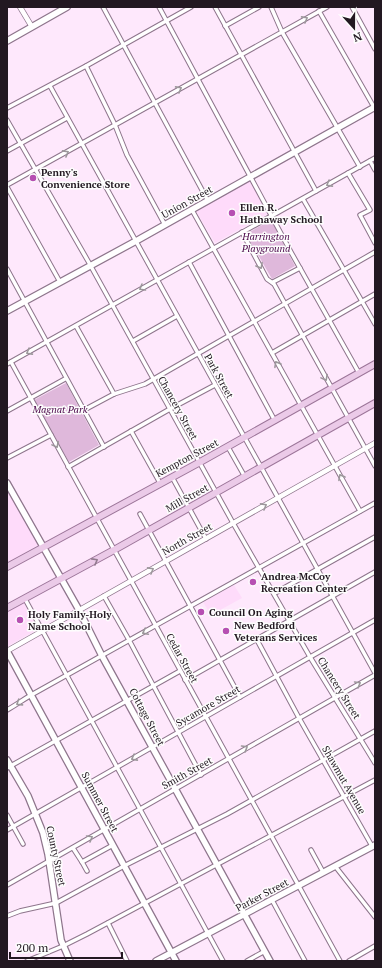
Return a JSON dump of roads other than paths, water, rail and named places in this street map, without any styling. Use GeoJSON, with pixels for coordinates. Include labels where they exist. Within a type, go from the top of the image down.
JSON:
{"type":"FeatureCollection","features":[{"type":"Feature","properties":{"kind":"main road"},"geometry":{"type":"LineString","coordinates":[[7,41],[67,7]]}},
{"type":"Feature","properties":{"kind":"main road","name":"Union Street"},"geometry":{"type":"LineString","coordinates":[[7,311],[375,108]]}},
{"type":"Feature","properties":{"kind":"main road","name":"Kempton Street"},"geometry":{"type":"LineString","coordinates":[[7,567],[245,438],[375,364]]}},
{"type":"Feature","properties":{"kind":"main road","name":"Mill Street"},"geometry":{"type":"LineString","coordinates":[[7,608],[150,531],[375,403]]}},
{"type":"Feature","properties":{"kind":"main road","name":"Cottage Street"},"geometry":{"type":"LineString","coordinates":[[7,483],[79,610],[102,656],[270,961]]}},
{"type":"Feature","properties":{"kind":"main road","name":"Summer Street"},"geometry":{"type":"LineString","coordinates":[[7,651],[176,961]]}},
{"type":"Feature","properties":{"kind":"main road","name":"County Street"},"geometry":{"type":"LineString","coordinates":[[7,760],[9,767],[24,788],[36,814],[44,839],[63,946],[70,961]]}},
{"type":"Feature","properties":{"kind":"main road","name":"Parker Street"},"geometry":{"type":"LineString","coordinates":[[156,961],[323,872],[374,847]]}},
{"type":"Feature","properties":{"kind":"street"},"geometry":{"type":"LineString","coordinates":[[20,7],[32,27]]}},
{"type":"Feature","properties":{"kind":"street"},"geometry":{"type":"LineString","coordinates":[[103,7],[208,201]]}},
{"type":"Feature","properties":{"kind":"street"},"geometry":{"type":"LineString","coordinates":[[159,7],[300,268],[359,373]]}},
{"type":"Feature","properties":{"kind":"street"},"geometry":{"type":"LineString","coordinates":[[7,108],[50,86],[190,7]]}},
{"type":"Feature","properties":{"kind":"street"},"geometry":{"type":"LineString","coordinates":[[215,7],[316,191]]}},
{"type":"Feature","properties":{"kind":"street"},"geometry":{"type":"LineString","coordinates":[[225,26],[259,7]]}},
{"type":"Feature","properties":{"kind":"street"},"geometry":{"type":"LineString","coordinates":[[271,7],[282,32],[360,167]]}},
{"type":"Feature","properties":{"kind":"street"},"geometry":{"type":"LineString","coordinates":[[60,282],[7,186],[327,7]]}},
{"type":"Feature","properties":{"kind":"street"},"geometry":{"type":"LineString","coordinates":[[352,7],[375,49]]}},
{"type":"Feature","properties":{"kind":"street"},"geometry":{"type":"LineString","coordinates":[[319,11],[375,108]]}},
{"type":"Feature","properties":{"kind":"street"},"geometry":{"type":"LineString","coordinates":[[86,66],[115,125],[127,155],[165,225]]}},
{"type":"Feature","properties":{"kind":"street","name":"Park Street"},"geometry":{"type":"LineString","coordinates":[[50,86],[375,674]]}},
{"type":"Feature","properties":{"kind":"street"},"geometry":{"type":"LineString","coordinates":[[7,151],[67,118]]}},
{"type":"Feature","properties":{"kind":"street","name":"Chancery Street"},"geometry":{"type":"LineString","coordinates":[[7,120],[91,266],[233,523],[275,593],[310,656],[375,763]]}},
{"type":"Feature","properties":{"kind":"street"},"geometry":{"type":"LineString","coordinates":[[9,363],[375,158]]}},
{"type":"Feature","properties":{"kind":"street"},"geometry":{"type":"LineString","coordinates":[[370,161],[375,170]]}},
{"type":"Feature","properties":{"kind":"street"},"geometry":{"type":"LineString","coordinates":[[348,173],[370,210],[360,215],[375,243]]}},
{"type":"Feature","properties":{"kind":"street"},"geometry":{"type":"LineString","coordinates":[[303,199],[375,324]]}},
{"type":"Feature","properties":{"kind":"street"},"geometry":{"type":"LineString","coordinates":[[192,210],[360,511]]}},
{"type":"Feature","properties":{"kind":"street"},"geometry":{"type":"LineString","coordinates":[[242,232],[267,279],[273,282],[285,303],[331,389],[375,466]]}},
{"type":"Feature","properties":{"kind":"street"},"geometry":{"type":"LineString","coordinates":[[84,410],[114,394],[139,386],[375,252]]}},
{"type":"Feature","properties":{"kind":"street"},"geometry":{"type":"LineString","coordinates":[[189,262],[275,421]]}},
{"type":"Feature","properties":{"kind":"street"},"geometry":{"type":"LineString","coordinates":[[273,282],[300,268]]}},
{"type":"Feature","properties":{"kind":"street"},"geometry":{"type":"LineString","coordinates":[[7,269],[104,447]]}},
{"type":"Feature","properties":{"kind":"street"},"geometry":{"type":"LineString","coordinates":[[272,353],[375,294]]}},
{"type":"Feature","properties":{"kind":"street"},"geometry":{"type":"LineString","coordinates":[[133,341],[177,316]]}},
{"type":"Feature","properties":{"kind":"street"},"geometry":{"type":"LineString","coordinates":[[76,326],[114,394]]}},
{"type":"Feature","properties":{"kind":"street","name":"Cedar Street"},"geometry":{"type":"LineString","coordinates":[[9,363],[31,398],[340,961]]}},
{"type":"Feature","properties":{"kind":"street"},"geometry":{"type":"LineString","coordinates":[[7,411],[66,379]]}},
{"type":"Feature","properties":{"kind":"street"},"geometry":{"type":"LineString","coordinates":[[68,467],[215,385]]}},
{"type":"Feature","properties":{"kind":"street"},"geometry":{"type":"LineString","coordinates":[[131,431],[160,483]]}},
{"type":"Feature","properties":{"kind":"street"},"geometry":{"type":"LineString","coordinates":[[7,458],[50,435]]}},
{"type":"Feature","properties":{"kind":"street","name":"North Street"},"geometry":{"type":"LineString","coordinates":[[7,651],[375,443]]}},
{"type":"Feature","properties":{"kind":"street"},"geometry":{"type":"LineString","coordinates":[[228,447],[245,477]]}},
{"type":"Feature","properties":{"kind":"street"},"geometry":{"type":"LineString","coordinates":[[172,477],[206,539]]}},
{"type":"Feature","properties":{"kind":"street"},"geometry":{"type":"LineString","coordinates":[[7,710],[31,695],[129,640],[156,627],[190,606],[375,503]]}},
{"type":"Feature","properties":{"kind":"street"},"geometry":{"type":"LineString","coordinates":[[140,514],[240,697]]}},
{"type":"Feature","properties":{"kind":"street"},"geometry":{"type":"LineString","coordinates":[[275,593],[375,537]]}},
{"type":"Feature","properties":{"kind":"street"},"geometry":{"type":"LineString","coordinates":[[185,680],[375,572]]}},
{"type":"Feature","properties":{"kind":"street"},"geometry":{"type":"LineString","coordinates":[[104,596],[201,775]]}},
{"type":"Feature","properties":{"kind":"street"},"geometry":{"type":"LineString","coordinates":[[25,599],[223,961]]}},
{"type":"Feature","properties":{"kind":"street","name":"Sycamore Street"},"geometry":{"type":"LineString","coordinates":[[7,830],[375,620]]}},
{"type":"Feature","properties":{"kind":"street","name":"Shawmut Avenue"},"geometry":{"type":"LineString","coordinates":[[257,640],[323,761],[374,847]]}},
{"type":"Feature","properties":{"kind":"street"},"geometry":{"type":"LineString","coordinates":[[9,767],[180,671]]}},
{"type":"Feature","properties":{"kind":"street","name":"Smith Street"},"geometry":{"type":"LineString","coordinates":[[7,885],[375,674]]}},
{"type":"Feature","properties":{"kind":"street"},"geometry":{"type":"LineString","coordinates":[[7,916],[20,911],[56,903],[124,866],[251,801],[375,731]]}},
{"type":"Feature","properties":{"kind":"street"},"geometry":{"type":"LineString","coordinates":[[27,961],[63,946],[108,923],[375,780]]}},
{"type":"Feature","properties":{"kind":"street"},"geometry":{"type":"LineString","coordinates":[[7,815],[23,844]]}},
{"type":"Feature","properties":{"kind":"street"},"geometry":{"type":"LineString","coordinates":[[82,862],[113,846]]}},
{"type":"Feature","properties":{"kind":"street"},"geometry":{"type":"LineString","coordinates":[[73,848],[86,871]]}},
{"type":"Feature","properties":{"kind":"street"},"geometry":{"type":"LineString","coordinates":[[311,850],[323,872]]}},
{"type":"Feature","properties":{"kind":"street"},"geometry":{"type":"LineString","coordinates":[[336,866],[375,917]]}},
{"type":"Feature","properties":{"kind":"street"},"geometry":{"type":"LineString","coordinates":[[272,900],[305,961]]}},
{"type":"Feature","properties":{"kind":"street"},"geometry":{"type":"LineString","coordinates":[[108,923],[127,961]]}},
{"type":"Feature","properties":{"kind":"street"},"geometry":{"type":"LineString","coordinates":[[349,961],[375,946]]}},
{"type":"Feature","properties":{"kind":"street"},"geometry":{"type":"LineString","coordinates":[[247,961],[265,951]]}},
{"type":"Feature","properties":{"kind":"place","name":"Penny's Convenience Store"},"geometry":{"type":"Point","coordinates":[33,178]}},
{"type":"Feature","properties":{"kind":"place","name":"Ellen R. Hathaway School"},"geometry":{"type":"Point","coordinates":[232,213]}},
{"type":"Feature","properties":{"kind":"place","name":"Andrea McCoy Recreation Center"},"geometry":{"type":"Point","coordinates":[253,582]}},
{"type":"Feature","properties":{"kind":"place","name":"Council On Aging"},"geometry":{"type":"Point","coordinates":[201,612]}},
{"type":"Feature","properties":{"kind":"place","name":"Holy Family-Holy Name School"},"geometry":{"type":"Point","coordinates":[20,620]}},
{"type":"Feature","properties":{"kind":"place","name":"New Bedford Veterans Services"},"geometry":{"type":"Point","coordinates":[226,631]}},
{"type":"Feature","properties":{"kind":"park label","name":"Harrington Playground"},"geometry":{"type":"Point","coordinates":[266,242]}},
{"type":"Feature","properties":{"kind":"park label","name":"Magnat Park"},"geometry":{"type":"Point","coordinates":[60,409]}}]}
